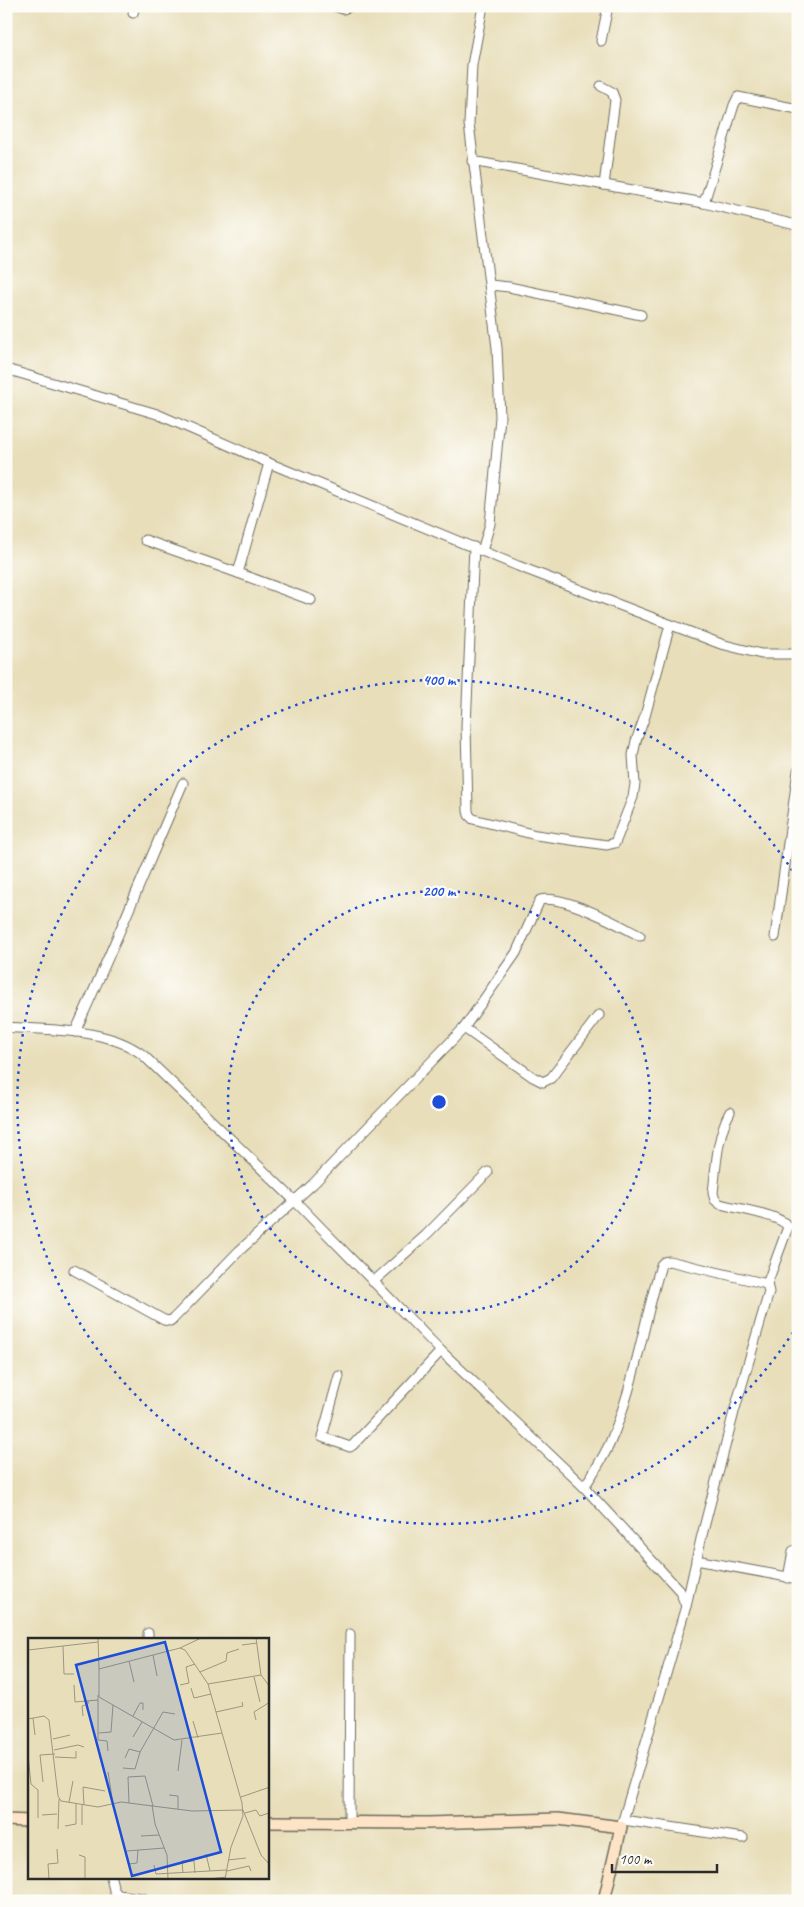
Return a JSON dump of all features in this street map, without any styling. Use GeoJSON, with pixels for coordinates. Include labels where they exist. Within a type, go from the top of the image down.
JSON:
{"type":"FeatureCollection","features":[{"type":"Feature","properties":{"kind":"main road"},"geometry":{"type":"LineString","coordinates":[[269,1822],[428,1823],[558,1819],[622,1824],[604,1901]]}},
{"type":"Feature","properties":{"kind":"main road"},"geometry":{"type":"LineString","coordinates":[[6,1820],[28,1821]]}},
{"type":"Feature","properties":{"kind":"street"},"geometry":{"type":"LineString","coordinates":[[334,6],[343,9],[351,6]]}},
{"type":"Feature","properties":{"kind":"street"},"geometry":{"type":"LineString","coordinates":[[483,6],[475,48],[469,98],[469,124],[472,161],[497,348],[500,417],[490,524],[478,549],[466,726],[469,815],[473,819],[536,835],[607,845],[614,843],[633,797],[635,784],[633,755],[670,625]]}},
{"type":"Feature","properties":{"kind":"street"},"geometry":{"type":"LineString","coordinates":[[601,41],[608,6]]}},
{"type":"Feature","properties":{"kind":"street"},"geometry":{"type":"LineString","coordinates":[[601,86],[612,92],[615,100],[604,185]]}},
{"type":"Feature","properties":{"kind":"street"},"geometry":{"type":"LineString","coordinates":[[704,203],[738,96],[798,109]]}},
{"type":"Feature","properties":{"kind":"street"},"geometry":{"type":"LineString","coordinates":[[472,161],[704,203],[796,225]]}},
{"type":"Feature","properties":{"kind":"street"},"geometry":{"type":"LineString","coordinates":[[490,285],[509,287],[641,315]]}},
{"type":"Feature","properties":{"kind":"street"},"geometry":{"type":"LineString","coordinates":[[6,368],[157,414],[269,463],[478,549],[670,625],[735,648],[761,654],[798,654]]}},
{"type":"Feature","properties":{"kind":"street"},"geometry":{"type":"LineString","coordinates":[[238,573],[269,463]]}},
{"type":"Feature","properties":{"kind":"street"},"geometry":{"type":"LineString","coordinates":[[145,540],[311,600]]}},
{"type":"Feature","properties":{"kind":"street"},"geometry":{"type":"LineString","coordinates":[[775,937],[798,771]]}},
{"type":"Feature","properties":{"kind":"street"},"geometry":{"type":"LineString","coordinates":[[76,1032],[107,964],[183,783]]}},
{"type":"Feature","properties":{"kind":"street"},"geometry":{"type":"LineString","coordinates":[[74,1270],[164,1320],[170,1321],[239,1251],[313,1184],[464,1028],[516,953],[540,900],[553,899],[563,902],[605,918],[640,936]]}},
{"type":"Feature","properties":{"kind":"street"},"geometry":{"type":"LineString","coordinates":[[464,1028],[542,1082],[551,1078],[599,1015]]}},
{"type":"Feature","properties":{"kind":"street"},"geometry":{"type":"LineString","coordinates":[[6,1027],[76,1032],[112,1039],[136,1049],[294,1200],[441,1351],[584,1488],[675,1585],[680,1591],[686,1606]]}},
{"type":"Feature","properties":{"kind":"street"},"geometry":{"type":"LineString","coordinates":[[730,1112],[725,1121],[714,1197],[720,1204],[775,1218],[788,1225],[785,1239],[767,1284],[769,1292],[734,1412],[686,1606],[622,1824],[743,1838]]}},
{"type":"Feature","properties":{"kind":"street"},"geometry":{"type":"LineString","coordinates":[[373,1282],[426,1235],[488,1172]]}},
{"type":"Feature","properties":{"kind":"street"},"geometry":{"type":"LineString","coordinates":[[584,1488],[607,1448],[623,1408],[661,1265],[669,1261],[767,1284]]}},
{"type":"Feature","properties":{"kind":"street"},"geometry":{"type":"LineString","coordinates":[[339,1376],[322,1437],[350,1447],[441,1351]]}},
{"type":"Feature","properties":{"kind":"street"},"geometry":{"type":"LineString","coordinates":[[696,1560],[793,1578],[793,1551],[798,1549]]}},
{"type":"Feature","properties":{"kind":"street"},"geometry":{"type":"LineString","coordinates":[[349,1823],[350,1634]]}},
{"type":"Feature","properties":{"kind":"street"},"geometry":{"type":"LineString","coordinates":[[112,1880],[114,1890],[118,1895],[143,1898]]}}]}
